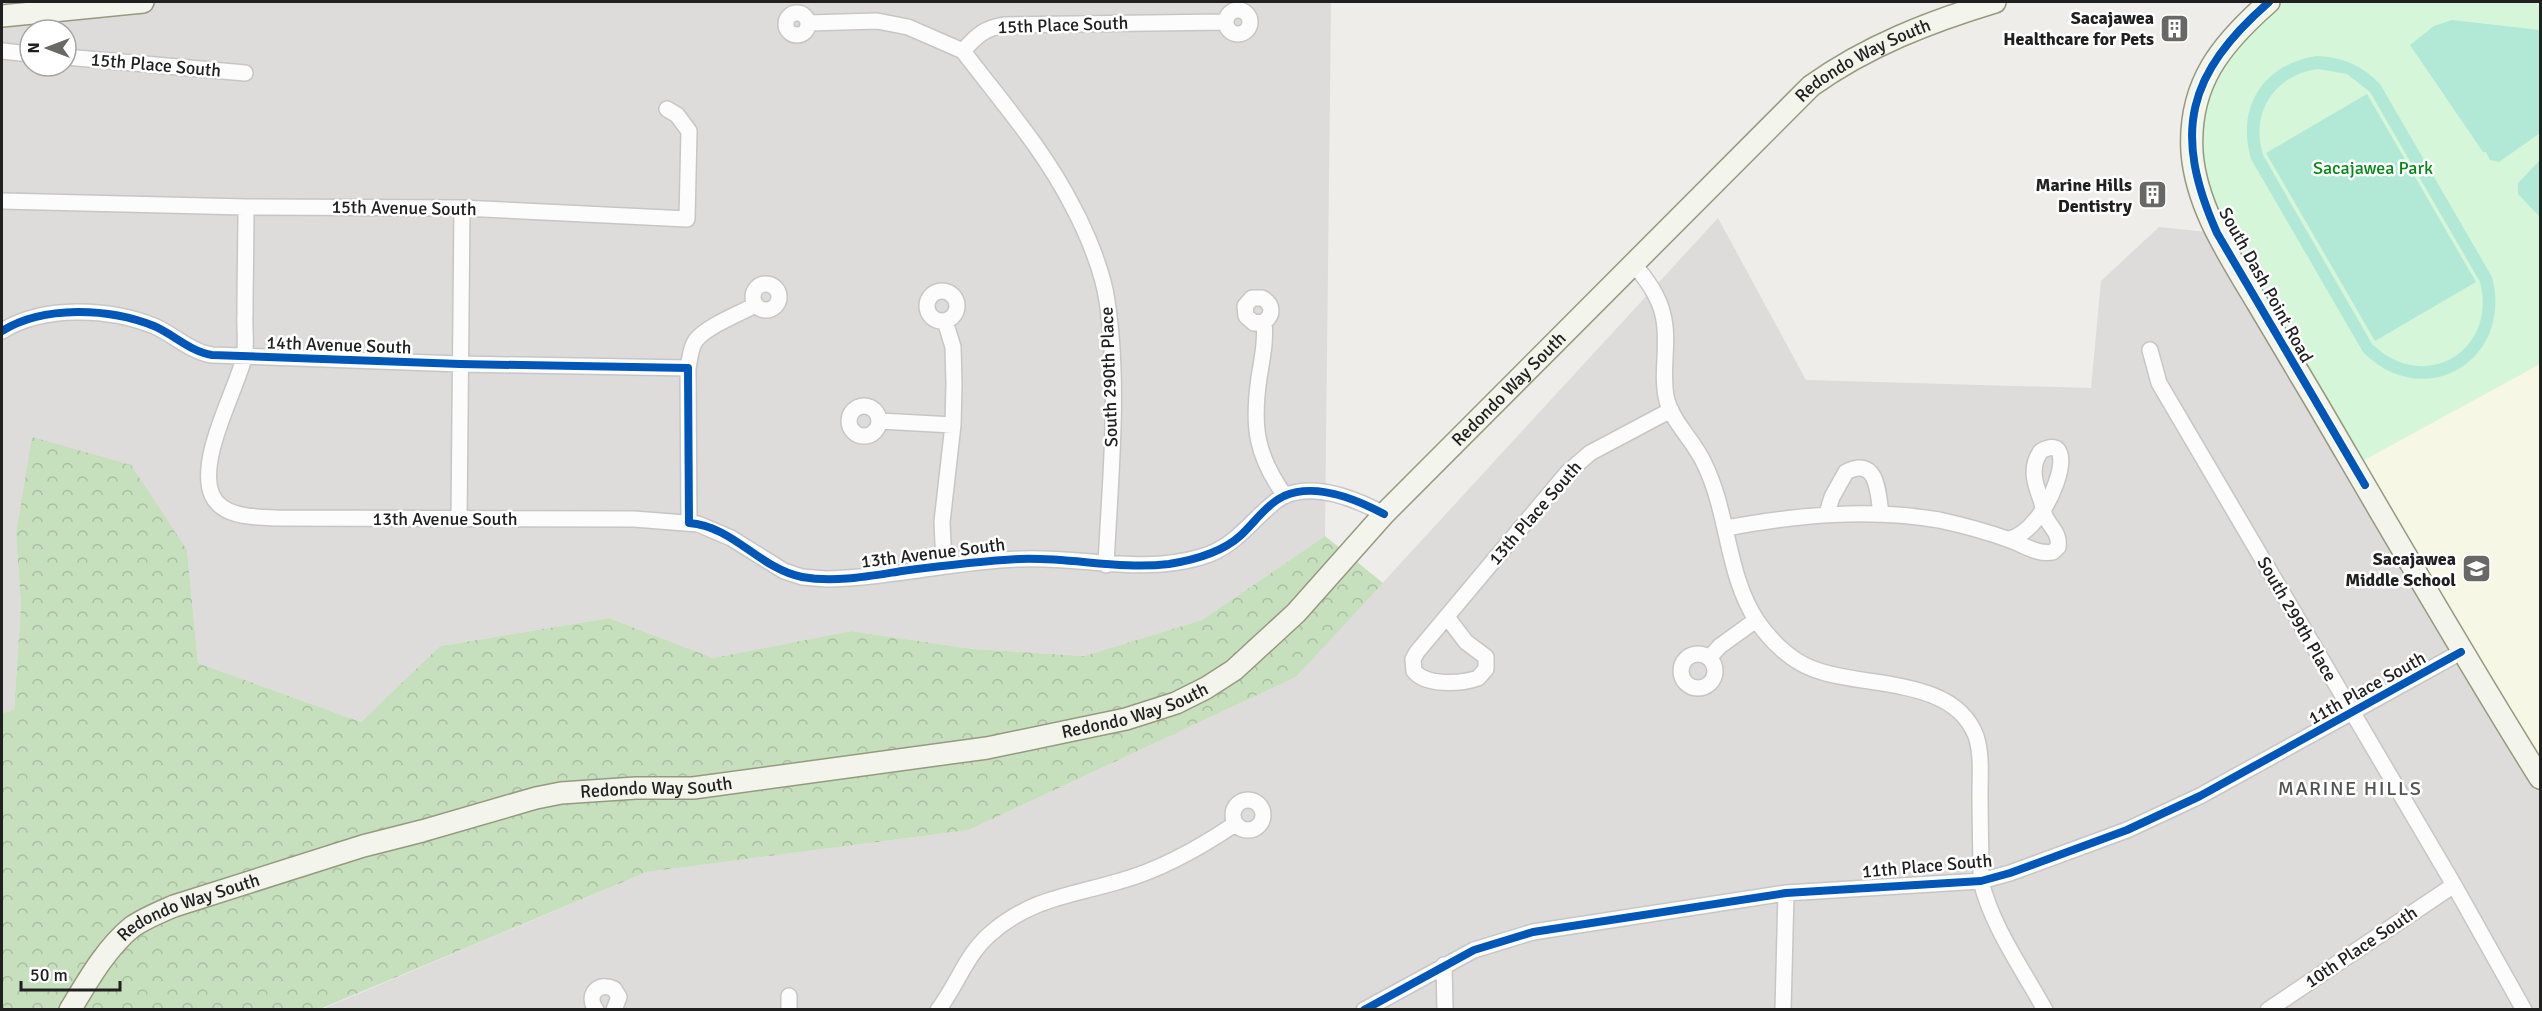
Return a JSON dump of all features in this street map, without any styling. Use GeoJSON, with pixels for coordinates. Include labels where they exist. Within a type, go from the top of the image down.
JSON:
{"type":"FeatureCollection","features":[{"type":"Feature","properties":{"kind":"street"},"geometry":{"type":"LineString","coordinates":[[2,16],[143,2]]}},
{"type":"Feature","properties":{"kind":"street","name":"Redondo Way South"},"geometry":{"type":"LineString","coordinates":[[70,1010],[93,973],[123,935],[148,917],[174,906],[363,846],[561,793],[636,788],[693,788],[987,748],[1126,719],[1176,703],[1206,688],[1234,670],[1268,641],[1384,514],[1819,80],[1872,47],[1995,2]]}},
{"type":"Feature","properties":{"kind":"street","name":"South Dash Point Road"},"geometry":{"type":"LineString","coordinates":[[2269,2],[2228,42],[2211,65],[2199,89],[2192,136],[2198,182],[2206,210],[2233,262],[2462,652],[2541,778]]}},
{"type":"Feature","properties":{"kind":"street"},"geometry":{"type":"LineString","coordinates":[[808,23],[877,21],[909,27],[963,51]]}},
{"type":"Feature","properties":{"kind":"street","name":"15th Place South"},"geometry":{"type":"LineString","coordinates":[[963,51],[977,34],[988,27],[1005,25],[1226,22]]}},
{"type":"Feature","properties":{"kind":"street"},"geometry":{"type":"LineString","coordinates":[[2,51],[18,53]]}},
{"type":"Feature","properties":{"kind":"street","name":"South 290th Place"},"geometry":{"type":"LineString","coordinates":[[963,51],[1052,169],[1074,207],[1092,252],[1107,300],[1112,360],[1112,451],[1106,565]]}},
{"type":"Feature","properties":{"kind":"street","name":"15th Place South"},"geometry":{"type":"LineString","coordinates":[[78,58],[245,73]]}},
{"type":"Feature","properties":{"kind":"street","name":"15th Avenue South"},"geometry":{"type":"LineString","coordinates":[[2,201],[246,207],[462,208],[687,219],[689,131],[677,115],[667,109]]}},
{"type":"Feature","properties":{"kind":"street"},"geometry":{"type":"LineString","coordinates":[[244,357],[246,207]]}},
{"type":"Feature","properties":{"kind":"street"},"geometry":{"type":"LineString","coordinates":[[459,519],[462,208]]}},
{"type":"Feature","properties":{"kind":"street"},"geometry":{"type":"LineString","coordinates":[[1635,264],[1655,294],[1664,316],[1666,394],[1671,410],[1704,462],[1714,484],[1741,589],[1756,620],[1781,648],[1808,667],[1832,675],[1929,693],[1954,707],[1970,724],[1976,736],[1980,764],[1981,881],[1996,921],[2045,1010]]}},
{"type":"Feature","properties":{"kind":"street"},"geometry":{"type":"LineString","coordinates":[[689,523],[688,368],[691,350],[697,339],[709,330],[755,305]]}},
{"type":"Feature","properties":{"kind":"street","name":"14th Avenue South"},"geometry":{"type":"LineString","coordinates":[[2,331],[27,319],[44,315],[67,313],[105,315],[154,326],[203,353],[244,357],[688,368]]}},
{"type":"Feature","properties":{"kind":"street"},"geometry":{"type":"LineString","coordinates":[[944,565],[944,498],[953,425],[953,347],[945,321]]}},
{"type":"Feature","properties":{"kind":"street"},"geometry":{"type":"LineString","coordinates":[[1264,322],[1257,392],[1258,447],[1268,472],[1285,496],[1308,492],[1333,494],[1361,502],[1384,514]]}},
{"type":"Feature","properties":{"kind":"street","name":"South 299th Place"},"geometry":{"type":"LineString","coordinates":[[2150,350],[2159,383],[2454,885],[2524,1010]]}},
{"type":"Feature","properties":{"kind":"street","name":"13th Avenue South"},"geometry":{"type":"LineString","coordinates":[[244,357],[219,427],[210,464],[211,490],[222,507],[241,515],[277,518],[634,519],[689,523],[721,532],[775,567],[802,577],[844,579],[944,565],[1037,559],[1106,565],[1170,563],[1214,552],[1238,537],[1285,496]]}},
{"type":"Feature","properties":{"kind":"street","name":"13th Place South"},"geometry":{"type":"LineString","coordinates":[[1447,617],[1466,642],[1486,657],[1486,669],[1480,677],[1468,681],[1421,678],[1414,671],[1414,656],[1556,486],[1579,461],[1671,410]]}},
{"type":"Feature","properties":{"kind":"street"},"geometry":{"type":"LineString","coordinates":[[880,421],[953,425]]}},
{"type":"Feature","properties":{"kind":"street"},"geometry":{"type":"LineString","coordinates":[[1827,513],[1832,497],[1846,472],[1861,468],[1869,470],[1874,479],[1881,514]]}},
{"type":"Feature","properties":{"kind":"street"},"geometry":{"type":"LineString","coordinates":[[1726,528],[1772,519],[1827,513],[1881,514],[1941,521],[2009,539],[2044,553],[2056,551],[2059,538],[2043,509],[2026,532],[2009,539]]}},
{"type":"Feature","properties":{"kind":"street"},"geometry":{"type":"LineString","coordinates":[[1709,658],[1720,646],[1756,620]]}},
{"type":"Feature","properties":{"kind":"street","name":"11th Place South"},"geometry":{"type":"LineString","coordinates":[[1365,1010],[1444,964],[1474,950],[1533,932],[1786,893],[1981,881],[2010,873],[2127,830],[2200,796],[2353,714],[2462,652]]}},
{"type":"Feature","properties":{"kind":"street"},"geometry":{"type":"LineString","coordinates":[[938,1010],[952,989],[962,967],[979,945],[1018,912],[1034,904],[1123,881],[1174,858],[1235,824]]}},
{"type":"Feature","properties":{"kind":"street","name":"10th Place South"},"geometry":{"type":"LineString","coordinates":[[2268,1010],[2454,885]]}},
{"type":"Feature","properties":{"kind":"street"},"geometry":{"type":"LineString","coordinates":[[1784,1010],[1786,893]]}},
{"type":"Feature","properties":{"kind":"street"},"geometry":{"type":"LineString","coordinates":[[1444,964],[1445,1010]]}},
{"type":"Feature","properties":{"kind":"street"},"geometry":{"type":"LineString","coordinates":[[596,1010],[592,1004],[592,995],[597,988],[605,986],[617,993],[619,1002],[614,1010]]}},
{"type":"Feature","properties":{"kind":"shaded area"},"geometry":{"type":"Polygon","coordinates":[[[2,2],[1331,2],[1325,536],[1202,620],[1084,656],[973,649],[851,631],[713,658],[609,618],[440,646],[361,722],[198,663],[187,550],[16,534],[21,605],[14,710],[2,713],[2,2]]]}},
{"type":"Feature","properties":{"kind":"shaded area"},"geometry":{"type":"Polygon","coordinates":[[[1718,218],[1806,380],[2091,388],[2101,281],[2159,227],[2217,233],[2540,778],[2540,1009],[320,1010],[647,872],[969,830],[1296,677],[1718,218]]]}},
{"type":"Feature","properties":{"kind":"shaded area","name":"Sacajawea Middle School"},"geometry":{"type":"Polygon","coordinates":[[[2540,364],[2540,778],[2353,466],[2540,364]]]}},
{"type":"Feature","properties":{"kind":"green space","name":"Sacajawea Park"},"geometry":{"type":"Polygon","coordinates":[[[2269,2],[2540,2],[2540,364],[2353,466],[2207,210],[2195,105],[2269,2]]]}},
{"type":"Feature","properties":{"kind":"green space"},"geometry":{"type":"Polygon","coordinates":[[[2452,20],[2540,30],[2540,133],[2499,162],[2490,160],[2486,152],[2483,152],[2410,45],[2434,26],[2452,20]]]}},
{"type":"Feature","properties":{"kind":"green space"},"geometry":{"type":"Polygon","coordinates":[[[2317,56],[2335,58],[2359,67],[2380,84],[2492,277],[2495,307],[2490,332],[2477,354],[2459,369],[2436,377],[2412,378],[2387,370],[2363,352],[2251,159],[2247,140],[2247,122],[2258,91],[2268,78],[2298,61],[2317,56]],[[2318,69],[2289,79],[2278,88],[2269,98],[2263,111],[2260,139],[2263,155],[2372,344],[2392,359],[2413,366],[2434,365],[2452,358],[2467,345],[2478,328],[2483,307],[2480,282],[2370,92],[2347,74],[2318,69]]]}},
{"type":"Feature","properties":{"kind":"green space"},"geometry":{"type":"Polygon","coordinates":[[[2367,94],[2476,282],[2375,341],[2266,153],[2367,94]]]}},
{"type":"Feature","properties":{"kind":"green space"},"geometry":{"type":"Polygon","coordinates":[[[2540,160],[2540,217],[2518,194],[2518,183],[2540,160]]]}},
{"type":"Feature","properties":{"kind":"green space"},"geometry":{"type":"Polygon","coordinates":[[[32,437],[131,465],[187,550],[198,663],[361,722],[440,646],[609,618],[713,658],[851,631],[973,649],[1084,656],[1202,620],[1325,536],[1383,583],[1296,677],[969,830],[647,872],[320,1009],[2,1009],[2,713],[14,710],[21,605],[16,534],[32,437]]]}},
{"type":"Feature","properties":{"kind":"cycle path"},"geometry":{"type":"LineString","coordinates":[[2269,2],[2241,28],[2220,54],[2205,80],[2195,107],[2192,135],[2195,164],[2203,197],[2217,233],[2365,485]]}},
{"type":"Feature","properties":{"kind":"cycle path"},"geometry":{"type":"LineString","coordinates":[[2,331],[37,317],[57,313],[97,313],[136,320],[154,326],[189,347],[212,355],[460,364],[688,368],[689,523],[705,526],[733,539],[787,573],[814,579],[852,578],[1020,559],[1113,565],[1169,564],[1207,555],[1233,542],[1272,504],[1296,492],[1336,494],[1384,514]]}},
{"type":"Feature","properties":{"kind":"cycle path"},"geometry":{"type":"LineString","coordinates":[[1364,1010],[1474,950],[1533,932],[1786,893],[1981,881],[2010,873],[2127,830],[2200,796],[2461,652]]}},
{"type":"Feature","properties":{"kind":"place","name":"Sacajawea Healthcare for Pets"},"geometry":{"type":"Point","coordinates":[2175,28]}},
{"type":"Feature","properties":{"kind":"place","name":"Marine Hills Dentistry"},"geometry":{"type":"Point","coordinates":[2153,195]}},
{"type":"Feature","properties":{"kind":"place","name":"Sacajawea Middle School"},"geometry":{"type":"Point","coordinates":[2477,569]}},
{"type":"Feature","properties":{"kind":"district","name":"MARINE HILLS"},"geometry":{"type":"Point","coordinates":[2350,788]}}]}
